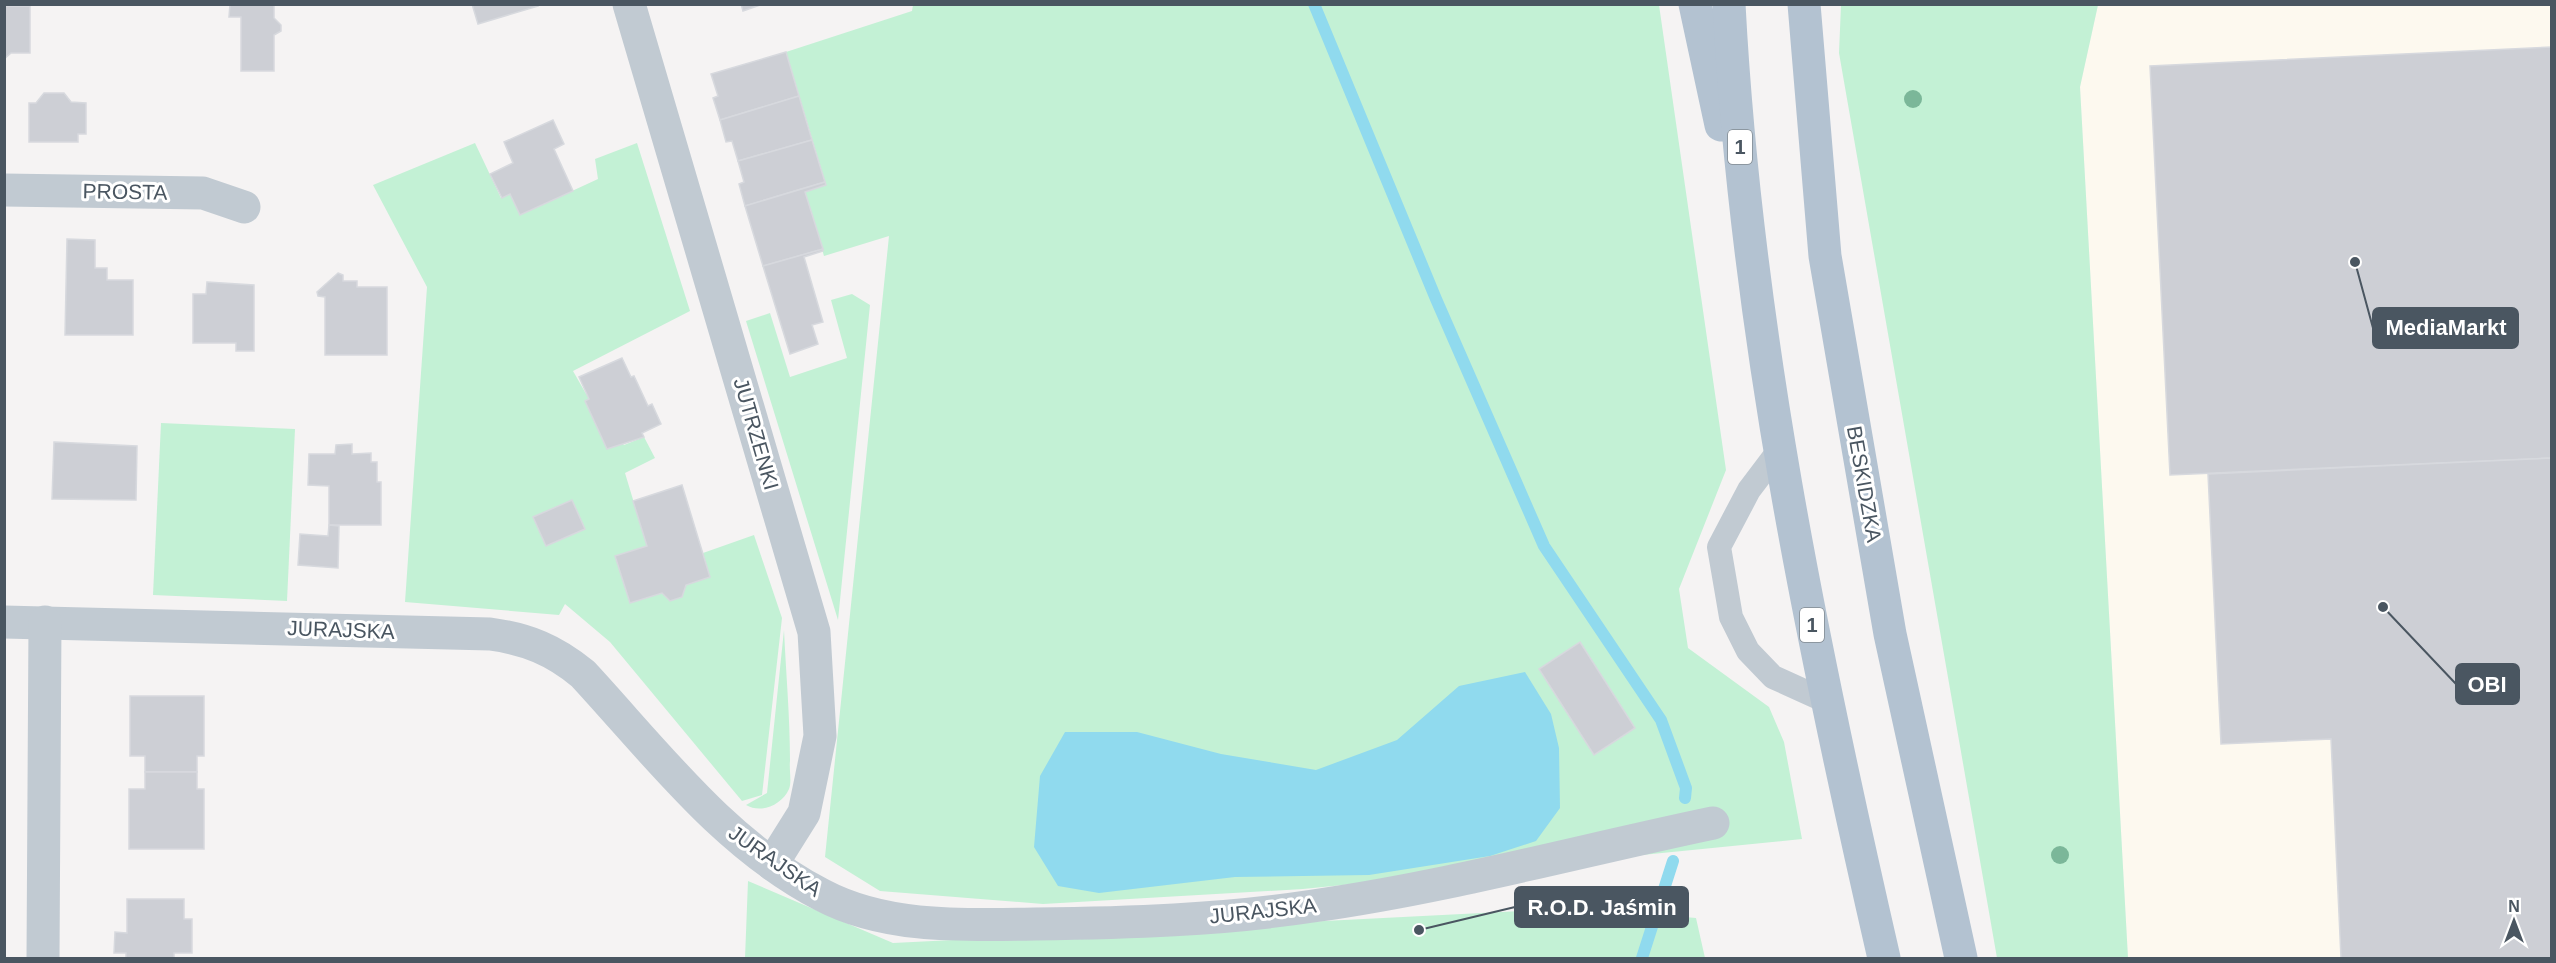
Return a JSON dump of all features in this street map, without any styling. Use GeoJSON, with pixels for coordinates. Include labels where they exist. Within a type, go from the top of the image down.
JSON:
{"type":"FeatureCollection","features":[{"type":"Feature","properties":{"kind":"main road"},"geometry":{"type":"LineString","coordinates":[[1695,4],[1756,288]]}},
{"type":"Feature","properties":{"kind":"main road","name":"1"},"geometry":{"type":"LineString","coordinates":[[1729,4],[1739,144],[1756,288],[1780,449],[1826,701],[1884,958]]}},
{"type":"Feature","properties":{"kind":"main road","name":"BESKIDZKA"},"geometry":{"type":"LineString","coordinates":[[1804,4],[1825,256],[1890,634],[1961,958]]}},
{"type":"Feature","properties":{"kind":"main road"},"geometry":{"type":"LineString","coordinates":[[1807,51],[1814,4]]}},
{"type":"Feature","properties":{"kind":"street","name":"JUTRZENKI"},"geometry":{"type":"LineString","coordinates":[[629,4],[814,632],[820,736],[804,813],[772,864]]}},
{"type":"Feature","properties":{"kind":"street","name":"PROSTA"},"geometry":{"type":"LineString","coordinates":[[4,190],[203,193],[244,207]]}},
{"type":"Feature","properties":{"kind":"street","name":"JURAJSKA"},"geometry":{"type":"LineString","coordinates":[[4,622],[490,634],[515,637],[538,644],[562,656],[583,674],[726,828],[772,864],[824,896],[881,917],[899,920],[1007,924],[1209,918],[1371,897],[1467,879],[1713,823]]}},
{"type":"Feature","properties":{"kind":"street"},"geometry":{"type":"LineString","coordinates":[[42,958],[45,622]]}},
{"type":"Feature","properties":{"kind":"lane"},"geometry":{"type":"LineString","coordinates":[[1780,449],[1749,490],[1719,547],[1731,617],[1748,651],[1773,677],[1826,701]]}},
{"type":"Feature","properties":{"kind":"shaded area"},"geometry":{"type":"Polygon","coordinates":[[[2098,5],[2551,5],[2551,958],[2128,958],[2080,87],[2098,5]]]}},
{"type":"Feature","properties":{"kind":"green space"},"geometry":{"type":"Polygon","coordinates":[[[913,5],[1659,5],[1726,470],[1679,589],[1688,648],[1769,707],[1784,742],[1802,839],[1303,889],[1043,904],[880,891],[825,857],[889,236],[824,256],[805,192],[826,185],[786,52],[912,11],[913,5]]]}},
{"type":"Feature","properties":{"kind":"green space"},"geometry":{"type":"Polygon","coordinates":[[[1841,5],[2098,5],[2080,87],[2128,958],[1997,958],[1839,53],[1841,5]]]}},
{"type":"Feature","properties":{"kind":"green space"},"geometry":{"type":"Polygon","coordinates":[[[475,143],[501,198],[510,194],[520,215],[598,179],[595,159],[637,143],[690,311],[573,371],[589,399],[585,401],[624,445],[644,437],[655,458],[625,473],[647,546],[615,556],[630,603],[662,593],[670,601],[682,597],[686,585],[710,577],[703,553],[754,535],[782,618],[762,795],[742,801],[610,642],[565,604],[559,615],[405,602],[427,287],[373,185],[475,143]],[[572,500],[534,517],[585,529],[572,500]]]}},
{"type":"Feature","properties":{"kind":"green space"},"geometry":{"type":"Polygon","coordinates":[[[852,294],[870,305],[838,620],[746,321],[770,313],[790,377],[847,358],[831,300],[852,294]]]}},
{"type":"Feature","properties":{"kind":"green space"},"geometry":{"type":"Polygon","coordinates":[[[161,423],[295,429],[287,601],[153,595],[161,423]]]}},
{"type":"Feature","properties":{"kind":"green space"},"geometry":{"type":"Polygon","coordinates":[[[784,630],[790,786],[781,800],[758,809],[746,805],[767,793],[784,630]]]}},
{"type":"Feature","properties":{"kind":"green space"},"geometry":{"type":"Polygon","coordinates":[[[748,881],[893,943],[1582,908],[1696,918],[1705,958],[745,958],[748,881]]]}},
{"type":"Feature","properties":{"kind":"water"},"geometry":{"type":"Polygon","coordinates":[[[1525,672],[1551,714],[1559,748],[1560,808],[1536,841],[1490,856],[1369,875],[1235,877],[1099,893],[1058,886],[1034,847],[1040,776],[1065,732],[1137,732],[1221,754],[1316,770],[1397,740],[1459,686],[1525,672]]]}},
{"type":"Feature","properties":{"kind":"building"},"geometry":{"type":"Polygon","coordinates":[[[230,4],[274,4],[274,18],[281,25],[281,31],[274,35],[274,71],[241,71],[241,17],[229,17],[230,4]]]}},
{"type":"Feature","properties":{"kind":"building"},"geometry":{"type":"Polygon","coordinates":[[[472,4],[537,4],[538,6],[478,24],[472,4]]]}},
{"type":"Feature","properties":{"kind":"building"},"geometry":{"type":"Polygon","coordinates":[[[741,4],[763,4],[743,11],[741,4]]]}},
{"type":"Feature","properties":{"kind":"building"},"geometry":{"type":"Polygon","coordinates":[[[4,6],[30,6],[30,53],[11,53],[4,59],[4,6]]]}},
{"type":"Feature","properties":{"kind":"building"},"geometry":{"type":"Polygon","coordinates":[[[2552,47],[2552,458],[2170,475],[2150,66],[2552,47]]]}},
{"type":"Feature","properties":{"kind":"building"},"geometry":{"type":"Polygon","coordinates":[[[786,52],[799,96],[720,120],[713,98],[718,96],[711,74],[786,52]]]}},
{"type":"Feature","properties":{"kind":"building"},"geometry":{"type":"Polygon","coordinates":[[[44,93],[64,93],[71,102],[86,103],[86,134],[78,134],[78,142],[29,142],[29,103],[36,103],[44,93]]]}},
{"type":"Feature","properties":{"kind":"building"},"geometry":{"type":"Polygon","coordinates":[[[799,96],[812,140],[738,161],[732,141],[726,142],[720,120],[799,96]]]}},
{"type":"Feature","properties":{"kind":"building"},"geometry":{"type":"Polygon","coordinates":[[[553,120],[564,144],[554,149],[573,191],[520,215],[510,194],[502,198],[490,174],[513,163],[504,142],[553,120]]]}},
{"type":"Feature","properties":{"kind":"building"},"geometry":{"type":"Polygon","coordinates":[[[812,140],[825,182],[745,206],[739,184],[744,182],[738,161],[812,140]]]}},
{"type":"Feature","properties":{"kind":"building"},"geometry":{"type":"Polygon","coordinates":[[[825,182],[826,185],[805,192],[823,249],[763,266],[745,206],[825,182]]]}},
{"type":"Feature","properties":{"kind":"building"},"geometry":{"type":"Polygon","coordinates":[[[67,239],[95,240],[95,268],[107,268],[107,280],[133,280],[133,335],[65,335],[67,239]]]}},
{"type":"Feature","properties":{"kind":"building"},"geometry":{"type":"Polygon","coordinates":[[[823,249],[823,251],[804,257],[823,322],[812,325],[818,344],[790,354],[763,266],[823,249]]]}},
{"type":"Feature","properties":{"kind":"building"},"geometry":{"type":"Polygon","coordinates":[[[338,273],[343,275],[343,281],[357,281],[357,287],[387,287],[387,355],[325,355],[325,297],[318,296],[317,292],[338,273]]]}},
{"type":"Feature","properties":{"kind":"building"},"geometry":{"type":"Polygon","coordinates":[[[207,282],[254,285],[254,351],[236,351],[236,343],[193,343],[193,294],[206,294],[207,282]]]}},
{"type":"Feature","properties":{"kind":"building"},"geometry":{"type":"Polygon","coordinates":[[[622,358],[631,377],[634,376],[648,406],[652,404],[661,424],[642,433],[644,437],[607,449],[585,401],[589,399],[579,377],[622,358]]]}},
{"type":"Feature","properties":{"kind":"building"},"geometry":{"type":"Polygon","coordinates":[[[54,442],[137,446],[136,500],[52,499],[54,442]]]}},
{"type":"Feature","properties":{"kind":"building"},"geometry":{"type":"Polygon","coordinates":[[[352,444],[352,454],[371,453],[371,462],[377,462],[377,482],[381,482],[381,525],[329,525],[329,486],[308,485],[309,454],[335,454],[336,445],[352,444]]]}},
{"type":"Feature","properties":{"kind":"building"},"geometry":{"type":"Polygon","coordinates":[[[2552,458],[2552,958],[2341,958],[2331,739],[2221,744],[2208,474],[2552,458]]]}},
{"type":"Feature","properties":{"kind":"building"},"geometry":{"type":"Polygon","coordinates":[[[682,485],[710,577],[686,585],[682,597],[670,601],[662,593],[630,603],[615,556],[647,546],[633,501],[682,485]]]}},
{"type":"Feature","properties":{"kind":"building"},"geometry":{"type":"Polygon","coordinates":[[[572,500],[585,529],[546,546],[533,517],[572,500]]]}},
{"type":"Feature","properties":{"kind":"building"},"geometry":{"type":"Polygon","coordinates":[[[329,525],[339,526],[338,568],[298,565],[300,534],[328,536],[329,525]]]}},
{"type":"Feature","properties":{"kind":"building"},"geometry":{"type":"Polygon","coordinates":[[[1580,642],[1635,728],[1594,755],[1539,669],[1580,642]]]}},
{"type":"Feature","properties":{"kind":"building"},"geometry":{"type":"Polygon","coordinates":[[[130,696],[204,696],[204,756],[197,756],[197,772],[145,772],[145,756],[130,756],[130,696]]]}},
{"type":"Feature","properties":{"kind":"building"},"geometry":{"type":"Polygon","coordinates":[[[145,772],[197,772],[197,789],[204,789],[204,849],[129,849],[129,789],[145,789],[145,772]]]}},
{"type":"Feature","properties":{"kind":"building"},"geometry":{"type":"Polygon","coordinates":[[[127,899],[184,899],[184,919],[192,919],[192,953],[174,953],[174,958],[126,958],[126,953],[114,953],[115,932],[127,933],[127,899]]]}},
{"type":"Feature","properties":{"kind":"waterway"},"geometry":{"type":"LineString","coordinates":[[1314,4],[1436,299],[1544,546],[1661,720],[1686,788],[1685,798]]}},
{"type":"Feature","properties":{"kind":"waterway"},"geometry":{"type":"LineString","coordinates":[[1642,958],[1673,861]]}},
{"type":"Feature","properties":{"kind":"place","name":"MediaMarkt"},"geometry":{"type":"Point","coordinates":[2355,262]}},
{"type":"Feature","properties":{"kind":"place","name":"OBI"},"geometry":{"type":"Point","coordinates":[2383,607]}},
{"type":"Feature","properties":{"kind":"place","name":"R.O.D. Jaśmin"},"geometry":{"type":"Point","coordinates":[1419,930]}}]}
